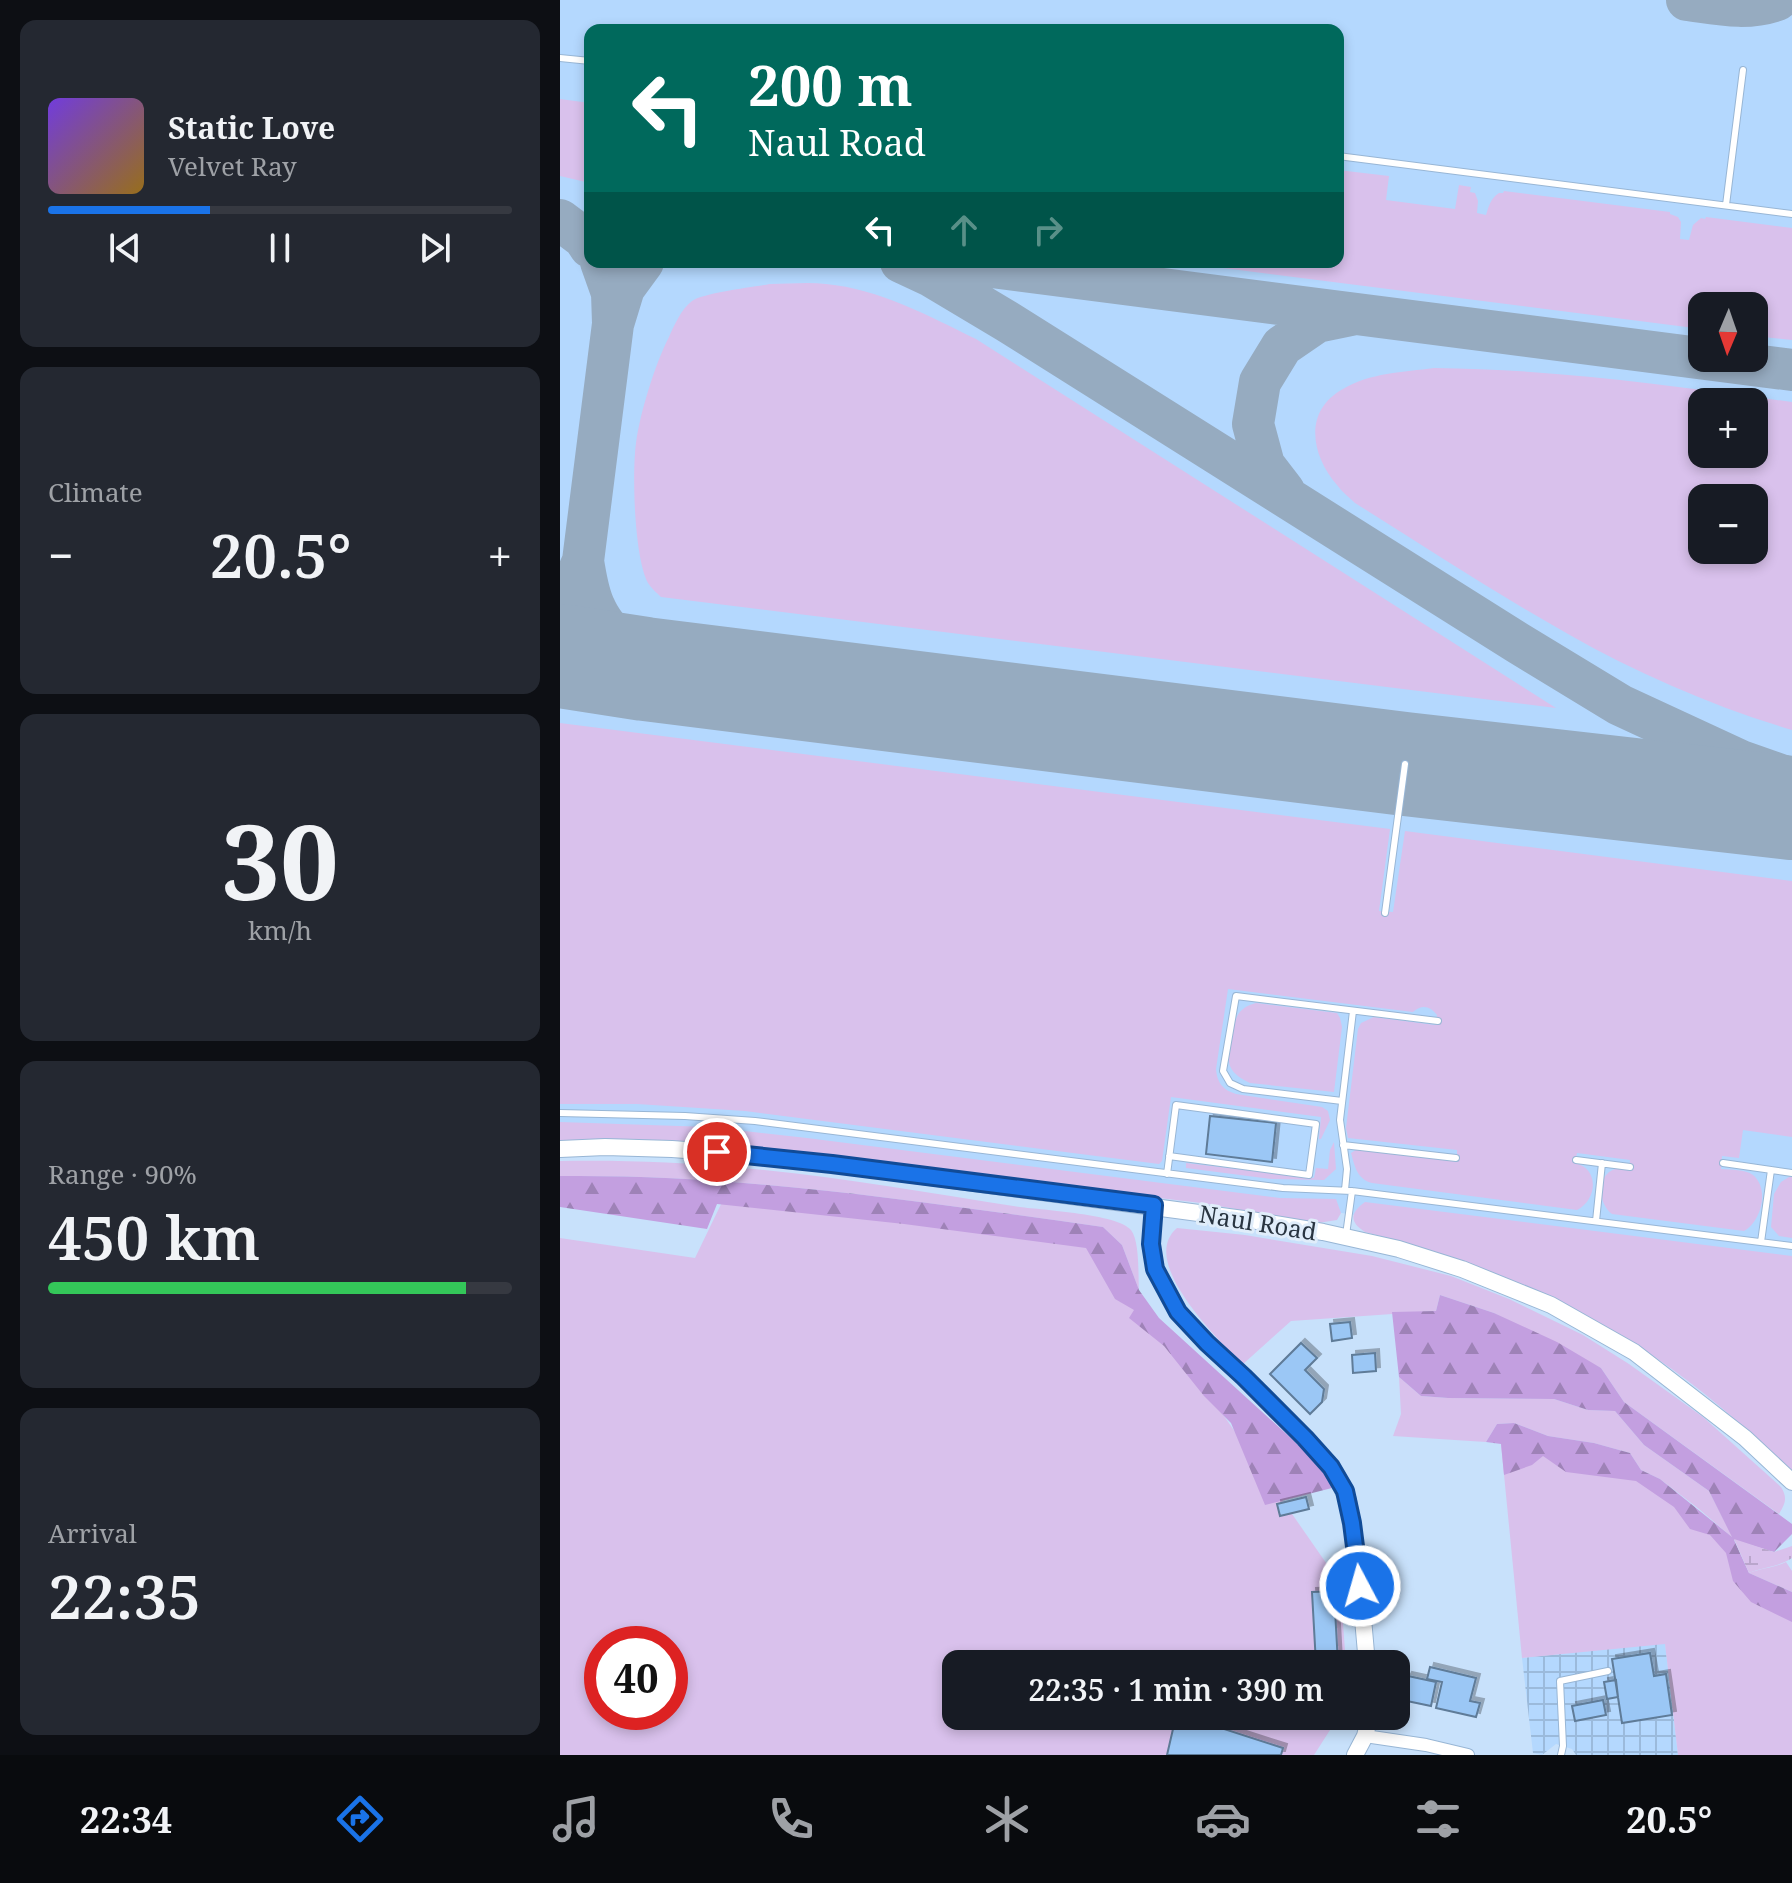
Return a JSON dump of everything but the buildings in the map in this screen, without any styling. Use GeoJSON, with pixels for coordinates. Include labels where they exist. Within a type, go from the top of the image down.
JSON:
{"type":"FeatureCollection","features":[{"type":"Feature","properties":{"kind":"street","name":"Naul Road"},"geometry":{"type":"LineString","coordinates":[[560,1149],[640,1147],[740,1154],[1154,1205],[1265,1222],[1399,1249],[1462,1269],[1551,1305],[1634,1352],[1745,1438],[1792,1482]]}},
{"type":"Feature","properties":{"kind":"street"},"geometry":{"type":"LineString","coordinates":[[1154,1205],[1151,1244],[1155,1269],[1178,1312],[1305,1438],[1331,1467],[1345,1491],[1358,1562],[1366,1650]]}},
{"type":"Feature","properties":{"kind":"street"},"geometry":{"type":"LineString","coordinates":[[1355,1755],[1366,1730]]}},
{"type":"Feature","properties":{"kind":"street"},"geometry":{"type":"LineString","coordinates":[[1365,1736],[1468,1755]]}},
{"type":"Feature","properties":{"kind":"lane"},"geometry":{"type":"LineString","coordinates":[[560,58],[584,60]]}},
{"type":"Feature","properties":{"kind":"lane"},"geometry":{"type":"LineString","coordinates":[[1726,205],[1743,70]]}},
{"type":"Feature","properties":{"kind":"lane"},"geometry":{"type":"LineString","coordinates":[[1344,157],[1792,214]]}},
{"type":"Feature","properties":{"kind":"lane"},"geometry":{"type":"LineString","coordinates":[[1385,913],[1405,764]]}},
{"type":"Feature","properties":{"kind":"lane"},"geometry":{"type":"LineString","coordinates":[[1342,1101],[1243,1089],[1230,1083],[1223,1071],[1236,996],[1438,1021]]}},
{"type":"Feature","properties":{"kind":"lane"},"geometry":{"type":"LineString","coordinates":[[1346,1237],[1347,1169],[1340,1120],[1353,1011]]}},
{"type":"Feature","properties":{"kind":"lane"},"geometry":{"type":"LineString","coordinates":[[1167,1174],[1169,1156],[1176,1105],[1316,1124],[1309,1175],[1169,1156]]}},
{"type":"Feature","properties":{"kind":"lane"},"geometry":{"type":"LineString","coordinates":[[560,1113],[755,1121],[1283,1188],[1348,1190],[1792,1246]]}},
{"type":"Feature","properties":{"kind":"lane"},"geometry":{"type":"LineString","coordinates":[[1343,1145],[1456,1158]]}},
{"type":"Feature","properties":{"kind":"lane"},"geometry":{"type":"LineString","coordinates":[[1576,1160],[1630,1167]]}},
{"type":"Feature","properties":{"kind":"lane"},"geometry":{"type":"LineString","coordinates":[[1596,1221],[1602,1163]]}},
{"type":"Feature","properties":{"kind":"lane"},"geometry":{"type":"LineString","coordinates":[[1723,1163],[1792,1173]]}},
{"type":"Feature","properties":{"kind":"lane"},"geometry":{"type":"LineString","coordinates":[[1761,1242],[1771,1170]]}},
{"type":"Feature","properties":{"kind":"lane"},"geometry":{"type":"LineString","coordinates":[[1561,1755],[1560,1681],[1608,1671]]}},
{"type":"Feature","properties":{"kind":"shaded area"},"geometry":{"type":"Polygon","coordinates":[[[560,0],[1792,0],[1792,1273],[1447,1229],[1276,1203],[560,1131],[560,0]]]}},
{"type":"Feature","properties":{"kind":"shaded area"},"geometry":{"type":"Polygon","coordinates":[[[1665,1643],[1678,1755],[1576,1755],[1572,1749],[1556,1744],[1542,1755],[1533,1753],[1522,1658],[1665,1643]]]}},
{"type":"Feature","properties":{"kind":"green space"},"geometry":{"type":"Polygon","coordinates":[[[560,99],[584,102],[584,182],[560,176],[560,99]]]}},
{"type":"Feature","properties":{"kind":"green space"},"geometry":{"type":"Polygon","coordinates":[[[1344,171],[1389,176],[1386,200],[1455,209],[1459,185],[1471,187],[1470,192],[1475,193],[1478,201],[1477,213],[1486,215],[1490,203],[1504,191],[1670,212],[1681,222],[1680,239],[1689,240],[1693,225],[1706,217],[1792,228],[1792,340],[1768,337],[1768,292],[1688,292],[1688,327],[1223,268],[1344,268],[1344,171]]]}},
{"type":"Feature","properties":{"kind":"green space"},"geometry":{"type":"Polygon","coordinates":[[[819,283],[865,291],[976,339],[1556,708],[661,597],[649,585],[643,571],[634,494],[636,443],[653,374],[684,308],[692,301],[717,293],[770,284],[819,283]]]}},
{"type":"Feature","properties":{"kind":"green space"},"geometry":{"type":"Polygon","coordinates":[[[1434,368],[1479,369],[1688,388],[1688,468],[1768,468],[1768,399],[1792,402],[1792,730],[1706,700],[1595,649],[1460,570],[1355,503],[1343,492],[1321,460],[1315,434],[1317,421],[1330,398],[1343,389],[1375,376],[1434,368]]]}},
{"type":"Feature","properties":{"kind":"green space"},"geometry":{"type":"Polygon","coordinates":[[[560,723],[1390,829],[1379,911],[1393,912],[1405,831],[1792,881],[1792,1137],[1743,1130],[1739,1158],[1722,1156],[1721,1169],[1750,1173],[1761,1188],[1759,1213],[1744,1231],[1612,1214],[1604,1204],[1602,1183],[1615,1169],[1629,1170],[1630,1160],[1577,1153],[1575,1163],[1589,1171],[1593,1185],[1589,1199],[1577,1210],[1372,1183],[1363,1179],[1355,1168],[1351,1153],[1359,1148],[1457,1158],[1457,1150],[1348,1138],[1346,1128],[1361,1023],[1374,1017],[1435,1025],[1437,1015],[1426,1007],[1413,1012],[1228,989],[1216,1069],[1219,1082],[1236,1094],[1322,1107],[1328,1111],[1330,1120],[1321,1139],[1321,1117],[1171,1097],[1162,1161],[1159,1164],[745,1111],[637,1104],[560,1104],[560,723]]]}},
{"type":"Feature","properties":{"kind":"green space"},"geometry":{"type":"Polygon","coordinates":[[[1256,1003],[1337,1013],[1342,1027],[1334,1092],[1250,1083],[1234,1072],[1229,1055],[1234,1023],[1241,1011],[1256,1003]]]}},
{"type":"Feature","properties":{"kind":"green space"},"geometry":{"type":"Polygon","coordinates":[[[560,1122],[709,1127],[1280,1198],[1336,1199],[1341,1213],[1337,1220],[1318,1223],[1201,1203],[892,1166],[560,1142],[560,1122]]]}},
{"type":"Feature","properties":{"kind":"green space"},"geometry":{"type":"Polygon","coordinates":[[[1334,1142],[1336,1169],[1324,1180],[1271,1179],[1186,1168],[1186,1163],[1314,1178],[1316,1168],[1328,1169],[1334,1142]]]}},
{"type":"Feature","properties":{"kind":"green space"},"geometry":{"type":"Polygon","coordinates":[[[560,1161],[674,1163],[777,1171],[1096,1216],[1123,1225],[1134,1235],[1139,1290],[1122,1245],[1103,1227],[832,1191],[696,1180],[560,1176],[560,1161]]]}},
{"type":"Feature","properties":{"kind":"green space"},"geometry":{"type":"Polygon","coordinates":[[[560,1176],[696,1180],[832,1191],[1103,1227],[1122,1245],[1139,1290],[1159,1318],[1293,1440],[1324,1471],[1332,1488],[1265,1505],[1231,1423],[1204,1396],[1164,1346],[1129,1318],[1134,1310],[1115,1299],[1086,1248],[717,1204],[707,1229],[560,1207],[560,1176]]]}},
{"type":"Feature","properties":{"kind":"green space"},"geometry":{"type":"Polygon","coordinates":[[[1792,1177],[1792,1238],[1779,1236],[1771,1227],[1774,1194],[1781,1182],[1792,1177]]]}},
{"type":"Feature","properties":{"kind":"green space"},"geometry":{"type":"Polygon","coordinates":[[[724,1198],[1090,1245],[1224,1416],[1340,1583],[1345,1650],[942,1650],[942,1730],[1330,1730],[1314,1755],[560,1755],[560,1238],[695,1258],[724,1198]]]}},
{"type":"Feature","properties":{"kind":"green space"},"geometry":{"type":"Polygon","coordinates":[[[1365,1202],[1792,1256],[1792,1471],[1692,1384],[1587,1316],[1479,1267],[1365,1232],[1356,1225],[1353,1217],[1365,1202]]]}},
{"type":"Feature","properties":{"kind":"green space"},"geometry":{"type":"Polygon","coordinates":[[[1177,1228],[1245,1235],[1372,1256],[1451,1276],[1509,1299],[1583,1335],[1703,1417],[1781,1487],[1785,1498],[1783,1507],[1779,1514],[1624,1402],[1601,1368],[1494,1313],[1440,1295],[1436,1311],[1291,1321],[1242,1365],[1201,1320],[1174,1280],[1167,1260],[1167,1243],[1177,1228]]]}},
{"type":"Feature","properties":{"kind":"green space"},"geometry":{"type":"Polygon","coordinates":[[[1440,1295],[1494,1313],[1557,1342],[1601,1368],[1624,1402],[1792,1524],[1792,1534],[1774,1552],[1734,1540],[1749,1573],[1792,1592],[1792,1622],[1751,1602],[1733,1581],[1726,1553],[1710,1535],[1690,1529],[1674,1507],[1636,1481],[1566,1472],[1543,1456],[1532,1465],[1504,1475],[1501,1444],[1486,1442],[1497,1424],[1514,1423],[1548,1436],[1594,1443],[1630,1453],[1641,1470],[1660,1479],[1732,1537],[1709,1491],[1644,1445],[1615,1411],[1588,1410],[1554,1399],[1421,1396],[1399,1377],[1392,1312],[1436,1311],[1440,1295]]]}},
{"type":"Feature","properties":{"kind":"green space"},"geometry":{"type":"Polygon","coordinates":[[[1399,1377],[1421,1396],[1554,1399],[1588,1410],[1615,1411],[1644,1445],[1709,1491],[1734,1539],[1660,1479],[1641,1470],[1630,1453],[1594,1443],[1548,1436],[1514,1423],[1497,1424],[1486,1442],[1393,1436],[1401,1414],[1399,1377]]]}},
{"type":"Feature","properties":{"kind":"green space"},"geometry":{"type":"Polygon","coordinates":[[[1501,1444],[1632,1477],[1712,1532],[1730,1552],[1738,1580],[1792,1618],[1792,1755],[1678,1755],[1665,1644],[1522,1658],[1501,1444]]]}},
{"type":"Feature","properties":{"kind":"green space"},"geometry":{"type":"Polygon","coordinates":[[[1734,1539],[1774,1552],[1792,1546],[1792,1558],[1749,1573],[1734,1539]]]}},
{"type":"Feature","properties":{"kind":"green space"},"geometry":{"type":"Polygon","coordinates":[[[1786,1562],[1792,1571],[1792,1592],[1749,1573],[1777,1566],[1786,1562]]]}},
{"type":"Feature","properties":{"kind":"taxiway"},"geometry":{"type":"LineString","coordinates":[[1687,0],[1743,6],[1777,0]]}},
{"type":"Feature","properties":{"kind":"taxiway"},"geometry":{"type":"LineString","coordinates":[[560,220],[584,238]]}},
{"type":"Feature","properties":{"kind":"taxiway"},"geometry":{"type":"LineString","coordinates":[[603,268],[612,293],[613,323]]}},
{"type":"Feature","properties":{"kind":"taxiway"},"geometry":{"type":"LineString","coordinates":[[560,605],[583,561],[613,324],[624,288],[639,268]]}},
{"type":"Feature","properties":{"kind":"taxiway"},"geometry":{"type":"LineString","coordinates":[[914,268],[1008,322],[1620,705],[1741,761],[1792,779]]}},
{"type":"Feature","properties":{"kind":"taxiway"},"geometry":{"type":"LineString","coordinates":[[1000,268],[1792,370]]}},
{"type":"Feature","properties":{"kind":"taxiway"},"geometry":{"type":"LineString","coordinates":[[1284,491],[1264,465],[1253,424],[1260,382],[1282,346],[1317,322],[1351,315]]}},
{"type":"Feature","properties":{"kind":"taxiway"},"geometry":{"type":"LineString","coordinates":[[583,561],[589,592],[601,618],[645,669]]}},
{"type":"Feature","properties":{"kind":"runway"},"geometry":{"type":"LineString","coordinates":[[560,656],[1405,764],[1792,808]]}},
{"type":"Feature","properties":{"kind":"route"},"geometry":{"type":"LineString","coordinates":[[717,1152],[1154,1205],[1151,1244],[1155,1269],[1178,1312],[1305,1438],[1331,1467],[1345,1491],[1360,1586]]}}]}
